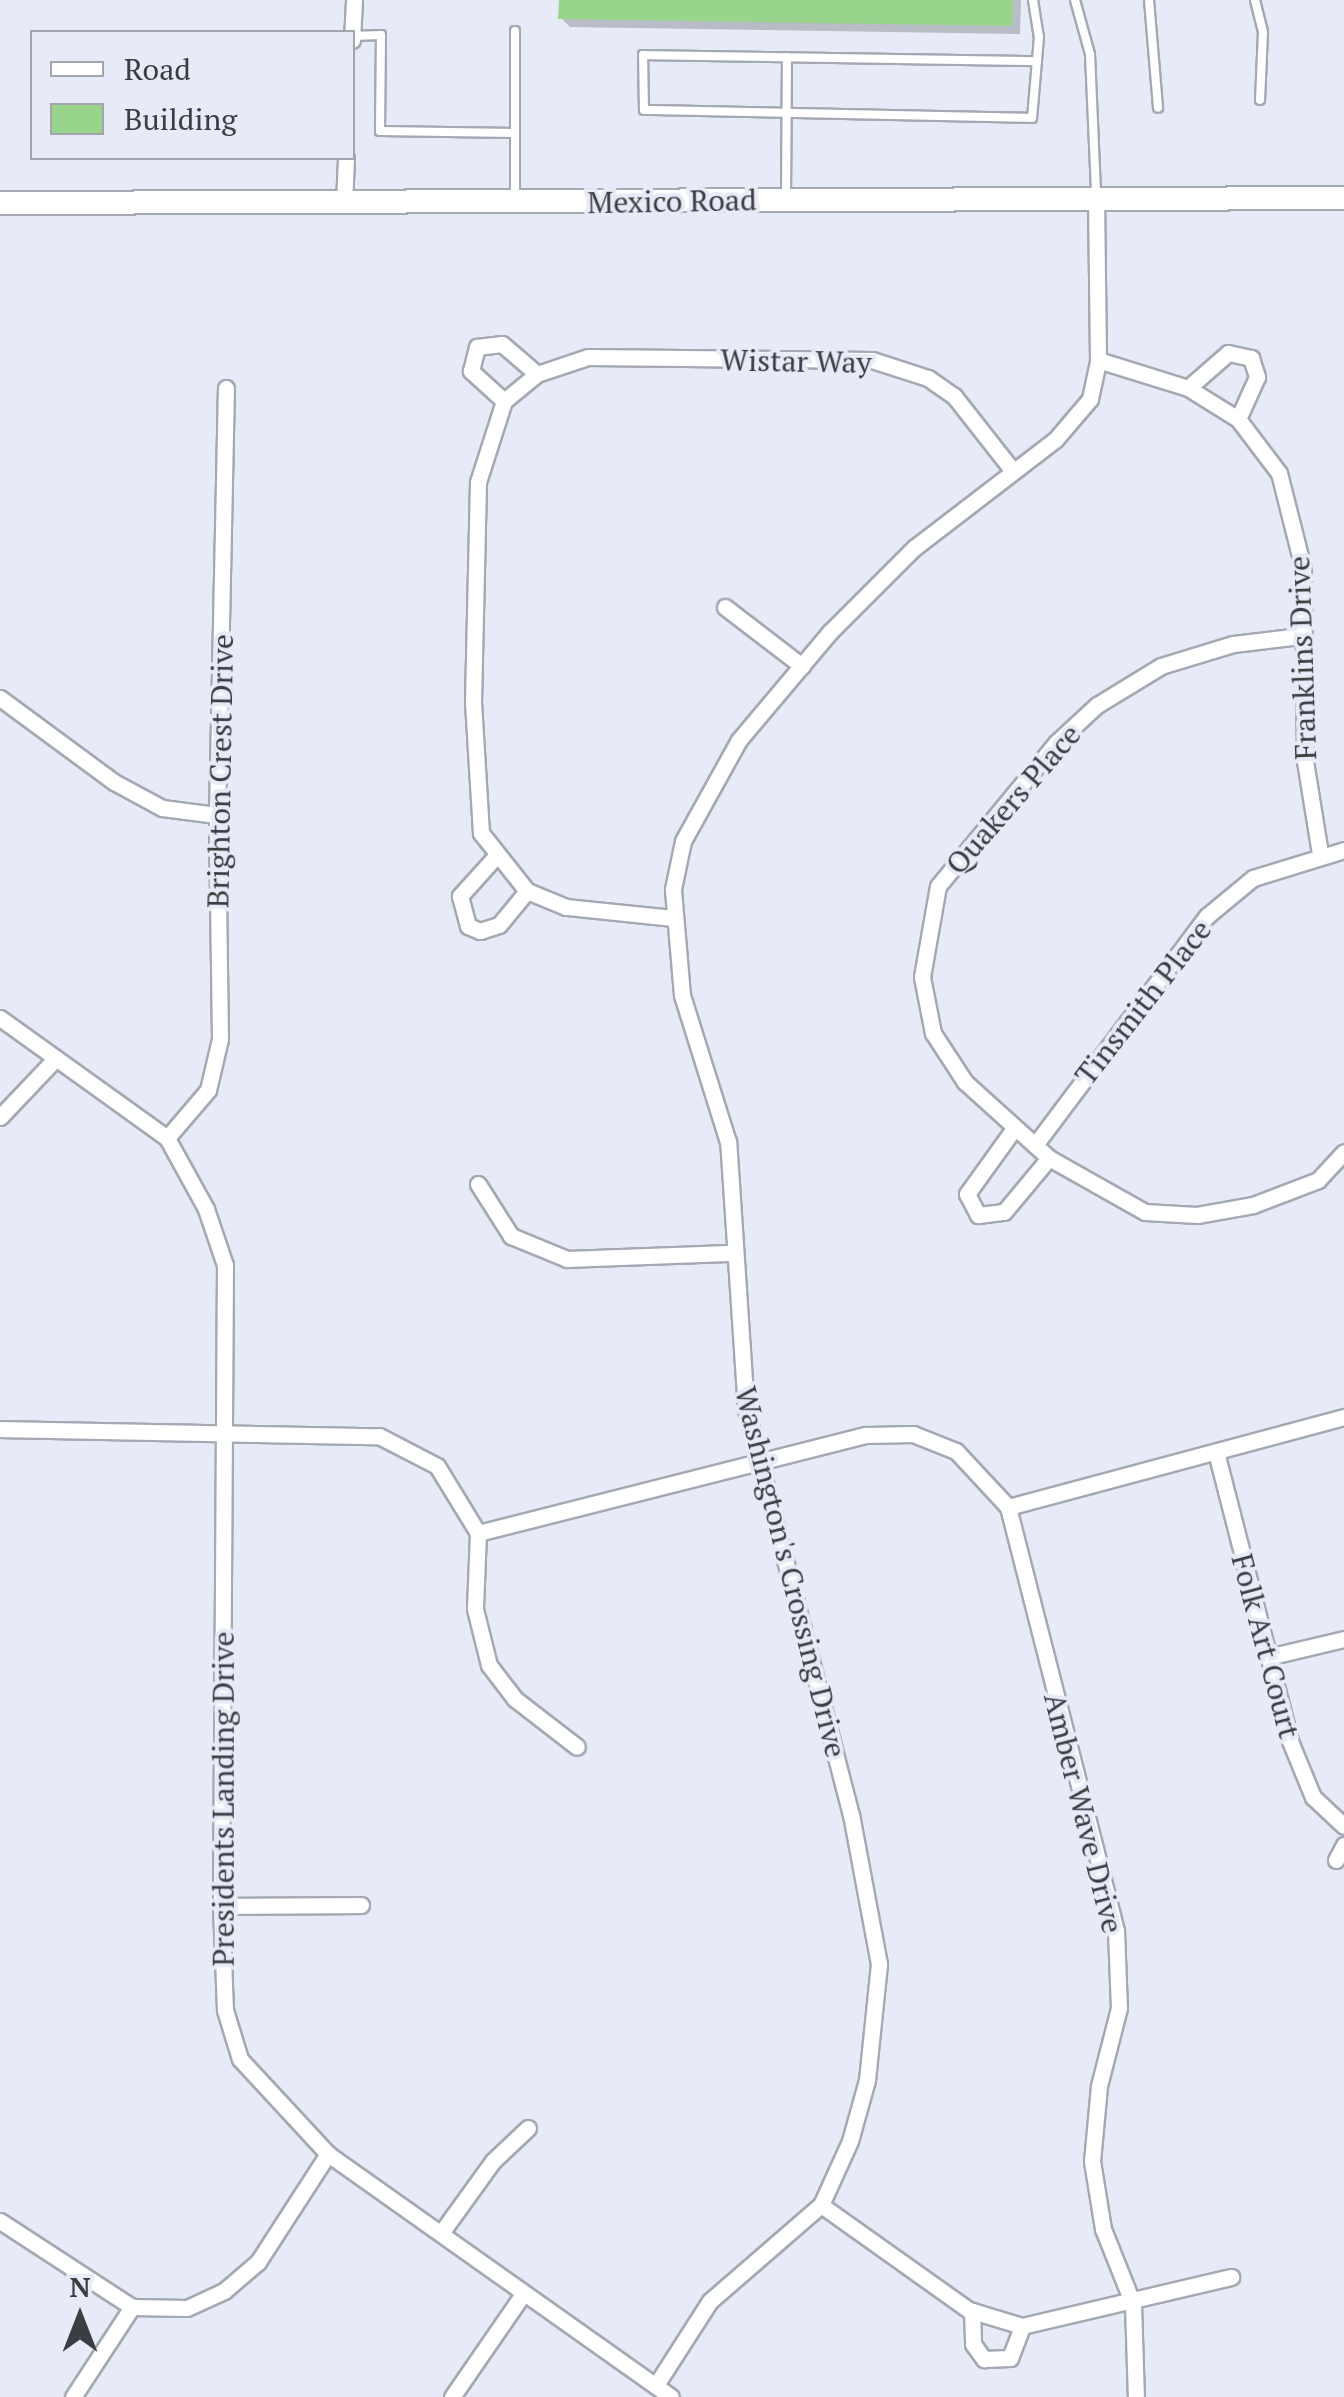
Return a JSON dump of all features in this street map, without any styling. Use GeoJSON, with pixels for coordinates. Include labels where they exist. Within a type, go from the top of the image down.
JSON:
{"type":"FeatureCollection","features":[{"type":"Feature","properties":{"kind":"main road","name":"Mexico Road"},"geometry":{"type":"LineString","coordinates":[[0,203],[515,204],[1096,194],[1344,198]]}},
{"type":"Feature","properties":{"kind":"street"},"geometry":{"type":"LineString","coordinates":[[353,30],[354,0]]}},
{"type":"Feature","properties":{"kind":"street"},"geometry":{"type":"LineString","coordinates":[[344,204],[346,160]]}},
{"type":"Feature","properties":{"kind":"street","name":"Washington's Crossing Drive"},"geometry":{"type":"LineString","coordinates":[[656,2384],[710,2302],[821,2205],[850,2141],[867,2080],[879,1964],[851,1815],[746,1410],[728,1142],[682,995],[673,889],[690,828],[739,740],[802,666],[875,583],[1073,423],[1090,400],[1098,360],[1096,194]]}},
{"type":"Feature","properties":{"kind":"street"},"geometry":{"type":"LineString","coordinates":[[537,374],[502,344],[477,347],[470,371],[504,401],[478,482],[473,702],[475,805],[481,833],[527,890],[566,908],[673,918]]}},
{"type":"Feature","properties":{"kind":"street"},"geometry":{"type":"LineString","coordinates":[[1188,388],[1228,353],[1251,358],[1256,377],[1238,419]]}},
{"type":"Feature","properties":{"kind":"street","name":"Wistar Way"},"geometry":{"type":"LineString","coordinates":[[504,401],[537,374],[588,358],[872,360],[928,378],[954,396],[1014,471]]}},
{"type":"Feature","properties":{"kind":"street","name":"Franklins Drive"},"geometry":{"type":"LineString","coordinates":[[1098,360],[1188,388],[1238,419],[1279,473],[1291,506],[1303,568],[1300,636],[1304,761],[1320,854]]}},
{"type":"Feature","properties":{"kind":"street","name":"Brighton Crest Drive"},"geometry":{"type":"LineString","coordinates":[[167,1138],[208,1090],[220,1039],[217,815],[226,388]]}},
{"type":"Feature","properties":{"kind":"street"},"geometry":{"type":"LineString","coordinates":[[726,607],[802,666]]}},
{"type":"Feature","properties":{"kind":"street","name":"Quakers Place"},"geometry":{"type":"LineString","coordinates":[[1300,636],[1233,644],[1161,666],[1097,705],[1056,743],[938,886],[922,977],[933,1033],[965,1082],[1049,1158],[1145,1212],[1197,1215],[1253,1205],[1318,1180],[1344,1152]]}},
{"type":"Feature","properties":{"kind":"street"},"geometry":{"type":"LineString","coordinates":[[0,698],[130,790],[162,808],[217,815]]}},
{"type":"Feature","properties":{"kind":"street","name":"Tinsmith Place"},"geometry":{"type":"LineString","coordinates":[[1035,1145],[1207,916],[1254,878],[1320,854],[1344,850]]}},
{"type":"Feature","properties":{"kind":"street"},"geometry":{"type":"LineString","coordinates":[[496,856],[460,896],[468,926],[480,931],[498,925],[527,890]]}},
{"type":"Feature","properties":{"kind":"street","name":"Presidents Landing Drive"},"geometry":{"type":"LineString","coordinates":[[0,1018],[167,1138],[206,1209],[225,1265],[227,1431],[221,1906],[225,2010],[240,2058],[328,2154],[671,2397]]}},
{"type":"Feature","properties":{"kind":"street"},"geometry":{"type":"LineString","coordinates":[[0,1117],[55,1059]]}},
{"type":"Feature","properties":{"kind":"street"},"geometry":{"type":"LineString","coordinates":[[1014,1130],[967,1194],[978,1215],[1004,1212],[1049,1158]]}},
{"type":"Feature","properties":{"kind":"street"},"geometry":{"type":"LineString","coordinates":[[478,1184],[511,1236],[567,1259],[734,1253]]}},
{"type":"Feature","properties":{"kind":"street"},"geometry":{"type":"LineString","coordinates":[[1008,1507],[1344,1416]]}},
{"type":"Feature","properties":{"kind":"street"},"geometry":{"type":"LineString","coordinates":[[0,1429],[379,1436],[415,1450],[450,1483],[478,1534],[475,1610],[489,1665],[515,1699],[577,1747]]}},
{"type":"Feature","properties":{"kind":"street","name":"Amber Wave Drive"},"geometry":{"type":"LineString","coordinates":[[478,1534],[866,1435],[913,1434],[956,1451],[1008,1507],[1116,1931],[1119,2008],[1099,2086],[1092,2161],[1103,2229],[1133,2304],[1136,2397]]}},
{"type":"Feature","properties":{"kind":"street","name":"Folk Art Court"},"geometry":{"type":"LineString","coordinates":[[1216,1452],[1268,1657],[1310,1789],[1344,1826]]}},
{"type":"Feature","properties":{"kind":"street"},"geometry":{"type":"LineString","coordinates":[[1268,1657],[1344,1639]]}},
{"type":"Feature","properties":{"kind":"street"},"geometry":{"type":"LineString","coordinates":[[1336,1860],[1344,1844]]}},
{"type":"Feature","properties":{"kind":"street"},"geometry":{"type":"LineString","coordinates":[[221,1906],[361,1906]]}},
{"type":"Feature","properties":{"kind":"street"},"geometry":{"type":"LineString","coordinates":[[441,2233],[493,2161],[528,2128]]}},
{"type":"Feature","properties":{"kind":"street"},"geometry":{"type":"LineString","coordinates":[[0,2221],[132,2307],[187,2308],[224,2291],[258,2262],[328,2154]]}},
{"type":"Feature","properties":{"kind":"street"},"geometry":{"type":"LineString","coordinates":[[821,2205],[972,2311],[1022,2326],[1133,2304],[1231,2277]]}},
{"type":"Feature","properties":{"kind":"street"},"geometry":{"type":"LineString","coordinates":[[452,2397],[523,2294]]}},
{"type":"Feature","properties":{"kind":"street"},"geometry":{"type":"LineString","coordinates":[[74,2397],[132,2307]]}},
{"type":"Feature","properties":{"kind":"street"},"geometry":{"type":"LineString","coordinates":[[972,2311],[973,2344],[984,2359],[1010,2358],[1022,2326]]}},
{"type":"Feature","properties":{"kind":"lane"},"geometry":{"type":"LineString","coordinates":[[1032,0],[1036,61],[1032,118],[786,116],[644,110],[643,56],[1036,61]]}},
{"type":"Feature","properties":{"kind":"lane"},"geometry":{"type":"LineString","coordinates":[[1074,0],[1090,54],[1096,194]]}},
{"type":"Feature","properties":{"kind":"lane"},"geometry":{"type":"LineString","coordinates":[[1149,0],[1158,108]]}},
{"type":"Feature","properties":{"kind":"lane"},"geometry":{"type":"LineString","coordinates":[[1255,0],[1263,32],[1260,100]]}},
{"type":"Feature","properties":{"kind":"lane"},"geometry":{"type":"LineString","coordinates":[[515,31],[515,204]]}},
{"type":"Feature","properties":{"kind":"lane"},"geometry":{"type":"LineString","coordinates":[[355,38],[381,36],[380,132],[515,133]]}},
{"type":"Feature","properties":{"kind":"lane"},"geometry":{"type":"LineString","coordinates":[[786,200],[787,57]]}},
{"type":"Feature","properties":{"kind":"building"},"geometry":{"type":"Polygon","coordinates":[[[559,0],[1013,0],[1012,26],[558,19],[559,0]]]}}]}
